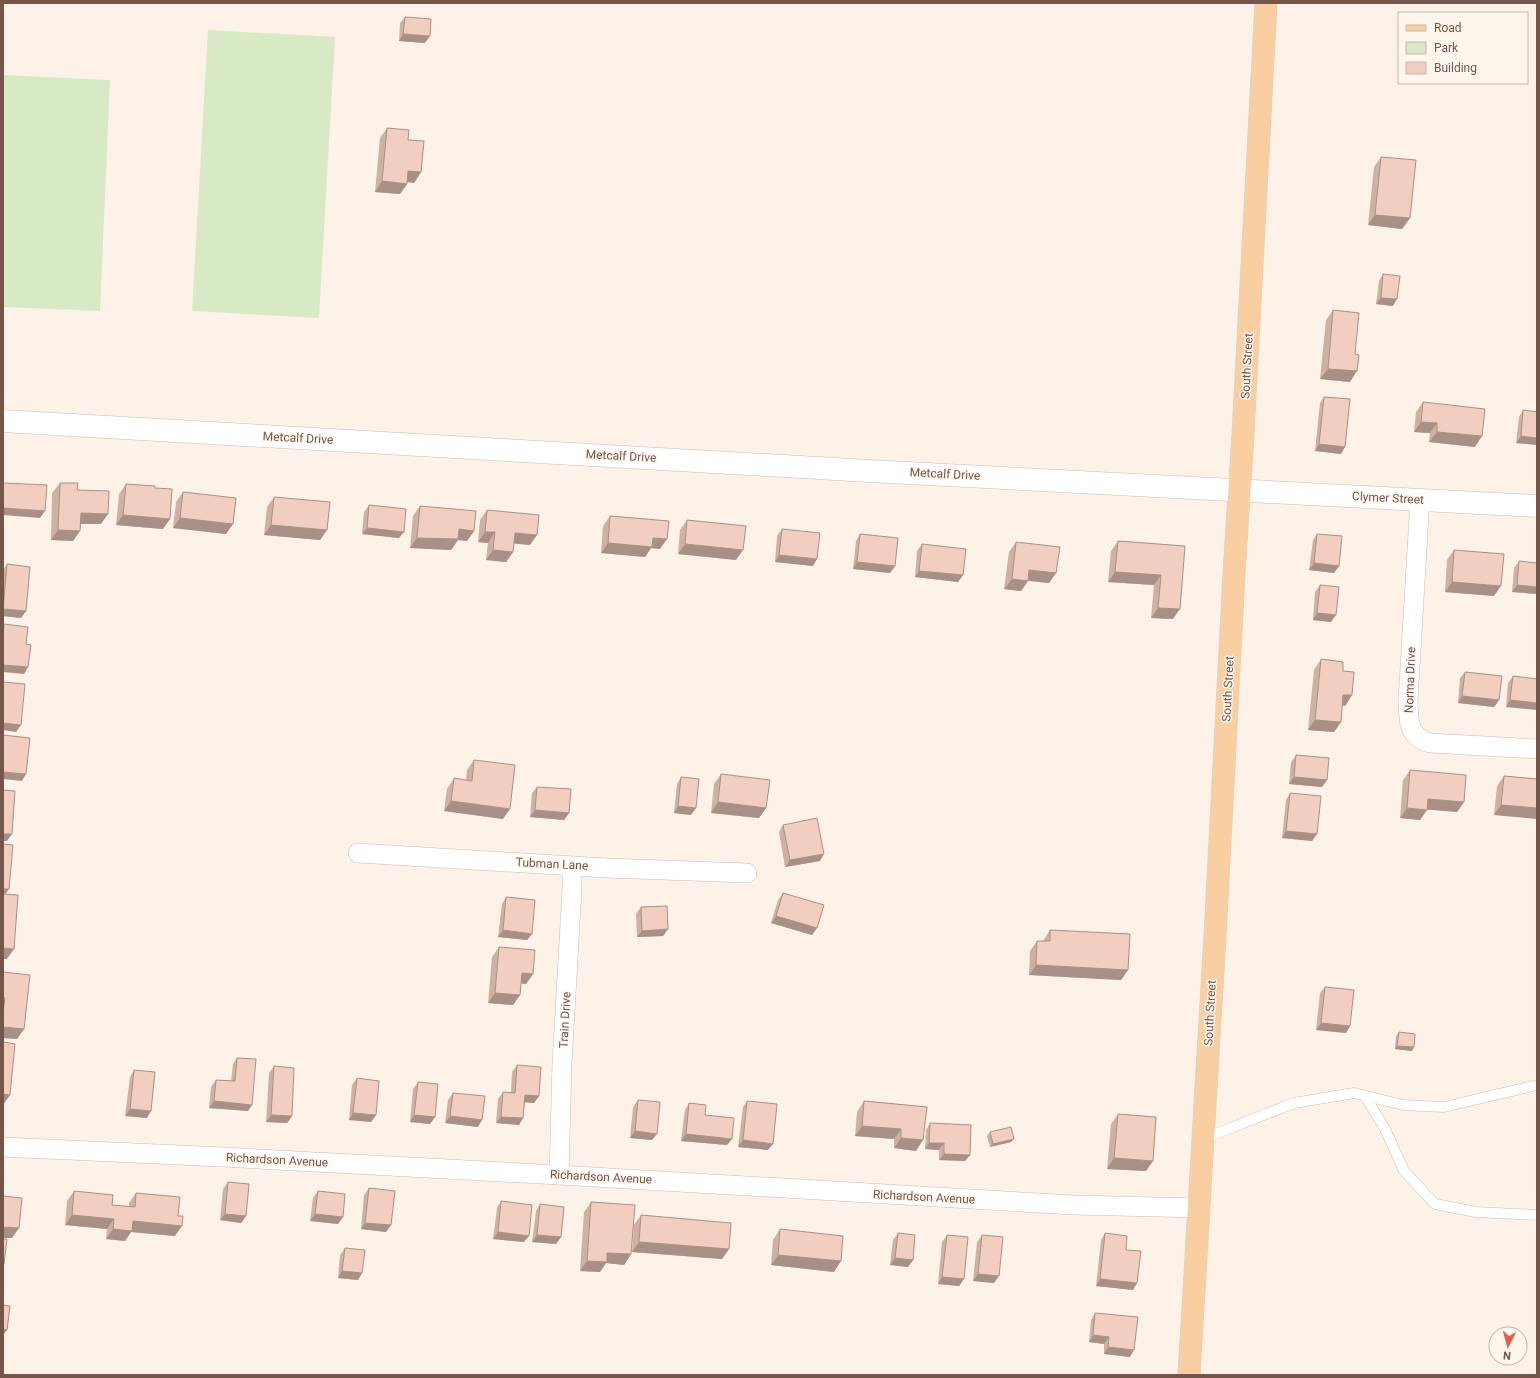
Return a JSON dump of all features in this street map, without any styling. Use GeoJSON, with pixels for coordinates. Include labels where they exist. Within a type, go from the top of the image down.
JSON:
{"type":"FeatureCollection","features":[{"type":"Feature","properties":{"kind":"main road","name":"South Street"},"geometry":{"type":"LineString","coordinates":[[1189,1375],[1239,489],[1244,434],[1266,3]]}},
{"type":"Feature","properties":{"kind":"street","name":"Metcalf Drive"},"geometry":{"type":"LineString","coordinates":[[3,421],[861,470],[1239,489]]}},
{"type":"Feature","properties":{"kind":"street","name":"Clymer Street"},"geometry":{"type":"LineString","coordinates":[[1239,489],[1537,506]]}},
{"type":"Feature","properties":{"kind":"street","name":"Norma Drive"},"geometry":{"type":"LineString","coordinates":[[1420,500],[1408,701],[1409,722],[1411,729],[1419,738],[1430,743],[1537,749]]}},
{"type":"Feature","properties":{"kind":"street","name":"Tubman Lane"},"geometry":{"type":"LineString","coordinates":[[358,853],[572,866],[747,873]]}},
{"type":"Feature","properties":{"kind":"street","name":"Train Drive"},"geometry":{"type":"LineString","coordinates":[[559,1174],[562,1064],[572,890],[572,866]]}},
{"type":"Feature","properties":{"kind":"street","name":"Richardson Avenue"},"geometry":{"type":"LineString","coordinates":[[3,1147],[223,1157],[508,1173],[559,1174],[1065,1204],[1199,1208]]}},
{"type":"Feature","properties":{"kind":"lane"},"geometry":{"type":"LineString","coordinates":[[1203,1139],[1294,1103],[1354,1093],[1403,1105],[1444,1106],[1537,1085]]}},
{"type":"Feature","properties":{"kind":"lane"},"geometry":{"type":"LineString","coordinates":[[1365,1096],[1385,1129],[1404,1171],[1435,1204],[1476,1212],[1537,1215]]}},
{"type":"Feature","properties":{"kind":"green space"},"geometry":{"type":"Polygon","coordinates":[[[208,30],[335,37],[319,318],[192,311],[208,30]]]}},
{"type":"Feature","properties":{"kind":"green space"},"geometry":{"type":"Polygon","coordinates":[[[3,75],[110,80],[100,311],[3,307],[3,75]]]}},
{"type":"Feature","properties":{"kind":"building"},"geometry":{"type":"Polygon","coordinates":[[[405,17],[431,19],[430,36],[403,34],[405,17]]]}},
{"type":"Feature","properties":{"kind":"building"},"geometry":{"type":"Polygon","coordinates":[[[387,128],[409,130],[408,140],[424,141],[421,172],[408,171],[407,184],[382,181],[387,128]]]}},
{"type":"Feature","properties":{"kind":"building"},"geometry":{"type":"Polygon","coordinates":[[[1381,157],[1416,160],[1410,218],[1375,215],[1381,157]]]}},
{"type":"Feature","properties":{"kind":"building"},"geometry":{"type":"Polygon","coordinates":[[[1383,274],[1400,276],[1397,299],[1381,298],[1383,274]]]}},
{"type":"Feature","properties":{"kind":"building"},"geometry":{"type":"Polygon","coordinates":[[[1333,310],[1359,313],[1355,354],[1359,355],[1357,371],[1328,369],[1333,310]]]}},
{"type":"Feature","properties":{"kind":"building"},"geometry":{"type":"Polygon","coordinates":[[[1324,397],[1350,399],[1345,447],[1319,444],[1324,397]]]}},
{"type":"Feature","properties":{"kind":"building"},"geometry":{"type":"Polygon","coordinates":[[[1423,402],[1485,409],[1482,436],[1437,432],[1437,423],[1421,422],[1423,402]]]}},
{"type":"Feature","properties":{"kind":"building"},"geometry":{"type":"Polygon","coordinates":[[[1523,410],[1537,412],[1537,438],[1521,436],[1523,410]]]}},
{"type":"Feature","properties":{"kind":"building"},"geometry":{"type":"Polygon","coordinates":[[[3,483],[47,485],[45,511],[3,508],[3,483]]]}},
{"type":"Feature","properties":{"kind":"building"},"geometry":{"type":"Polygon","coordinates":[[[60,483],[78,483],[77,490],[109,491],[108,514],[81,513],[80,531],[58,530],[60,483]]]}},
{"type":"Feature","properties":{"kind":"building"},"geometry":{"type":"Polygon","coordinates":[[[126,484],[172,489],[170,519],[123,515],[126,484]]]}},
{"type":"Feature","properties":{"kind":"building"},"geometry":{"type":"Polygon","coordinates":[[[183,492],[236,498],[233,524],[180,518],[183,492]]]}},
{"type":"Feature","properties":{"kind":"building"},"geometry":{"type":"Polygon","coordinates":[[[274,497],[330,502],[327,530],[271,525],[274,497]]]}},
{"type":"Feature","properties":{"kind":"building"},"geometry":{"type":"Polygon","coordinates":[[[369,505],[406,509],[404,532],[367,528],[369,505]]]}},
{"type":"Feature","properties":{"kind":"building"},"geometry":{"type":"Polygon","coordinates":[[[420,506],[476,511],[474,531],[459,529],[458,539],[417,538],[420,506]]]}},
{"type":"Feature","properties":{"kind":"building"},"geometry":{"type":"Polygon","coordinates":[[[487,510],[539,515],[537,535],[515,533],[513,552],[493,550],[495,532],[485,532],[487,510]]]}},
{"type":"Feature","properties":{"kind":"building"},"geometry":{"type":"Polygon","coordinates":[[[610,516],[669,521],[667,539],[653,538],[652,547],[608,543],[610,516]]]}},
{"type":"Feature","properties":{"kind":"building"},"geometry":{"type":"Polygon","coordinates":[[[687,520],[746,526],[743,550],[685,544],[687,520]]]}},
{"type":"Feature","properties":{"kind":"building"},"geometry":{"type":"Polygon","coordinates":[[[782,529],[820,533],[817,559],[779,555],[782,529]]]}},
{"type":"Feature","properties":{"kind":"building"},"geometry":{"type":"Polygon","coordinates":[[[860,534],[898,538],[895,566],[857,562],[860,534]]]}},
{"type":"Feature","properties":{"kind":"building"},"geometry":{"type":"Polygon","coordinates":[[[1317,534],[1342,536],[1339,566],[1314,563],[1317,534]]]}},
{"type":"Feature","properties":{"kind":"building"},"geometry":{"type":"Polygon","coordinates":[[[1118,541],[1185,546],[1180,609],[1158,608],[1161,575],[1115,572],[1118,541]]]}},
{"type":"Feature","properties":{"kind":"building"},"geometry":{"type":"Polygon","coordinates":[[[1016,542],[1060,547],[1056,573],[1029,570],[1028,581],[1012,579],[1016,542]]]}},
{"type":"Feature","properties":{"kind":"building"},"geometry":{"type":"Polygon","coordinates":[[[922,544],[966,549],[963,575],[919,571],[922,544]]]}},
{"type":"Feature","properties":{"kind":"building"},"geometry":{"type":"Polygon","coordinates":[[[1454,550],[1504,554],[1501,586],[1452,582],[1454,550]]]}},
{"type":"Feature","properties":{"kind":"building"},"geometry":{"type":"Polygon","coordinates":[[[1519,561],[1537,563],[1537,587],[1517,585],[1519,561]]]}},
{"type":"Feature","properties":{"kind":"building"},"geometry":{"type":"Polygon","coordinates":[[[7,564],[30,567],[26,611],[3,609],[7,564]]]}},
{"type":"Feature","properties":{"kind":"building"},"geometry":{"type":"Polygon","coordinates":[[[1320,585],[1339,587],[1336,615],[1317,613],[1320,585]]]}},
{"type":"Feature","properties":{"kind":"building"},"geometry":{"type":"Polygon","coordinates":[[[4,624],[28,627],[26,644],[31,645],[28,667],[3,665],[4,624]]]}},
{"type":"Feature","properties":{"kind":"building"},"geometry":{"type":"Polygon","coordinates":[[[1321,659],[1343,662],[1343,671],[1354,672],[1352,695],[1343,695],[1341,722],[1315,720],[1321,659]]]}},
{"type":"Feature","properties":{"kind":"building"},"geometry":{"type":"Polygon","coordinates":[[[1465,672],[1502,676],[1499,700],[1462,696],[1465,672]]]}},
{"type":"Feature","properties":{"kind":"building"},"geometry":{"type":"Polygon","coordinates":[[[1513,676],[1537,679],[1537,703],[1510,700],[1513,676]]]}},
{"type":"Feature","properties":{"kind":"building"},"geometry":{"type":"Polygon","coordinates":[[[3,682],[25,684],[21,725],[3,723],[3,682]]]}},
{"type":"Feature","properties":{"kind":"building"},"geometry":{"type":"Polygon","coordinates":[[[3,735],[30,738],[26,774],[3,772],[3,735]]]}},
{"type":"Feature","properties":{"kind":"building"},"geometry":{"type":"Polygon","coordinates":[[[1296,755],[1329,758],[1327,780],[1294,777],[1296,755]]]}},
{"type":"Feature","properties":{"kind":"building"},"geometry":{"type":"Polygon","coordinates":[[[474,760],[515,765],[510,809],[451,801],[454,778],[472,781],[474,760]]]}},
{"type":"Feature","properties":{"kind":"building"},"geometry":{"type":"Polygon","coordinates":[[[1410,770],[1466,775],[1464,802],[1428,799],[1427,810],[1407,808],[1410,770]]]}},
{"type":"Feature","properties":{"kind":"building"},"geometry":{"type":"Polygon","coordinates":[[[721,774],[770,780],[766,808],[718,802],[721,774]]]}},
{"type":"Feature","properties":{"kind":"building"},"geometry":{"type":"Polygon","coordinates":[[[1504,776],[1537,779],[1537,808],[1501,805],[1504,776]]]}},
{"type":"Feature","properties":{"kind":"building"},"geometry":{"type":"Polygon","coordinates":[[[681,777],[699,779],[696,808],[678,806],[681,777]]]}},
{"type":"Feature","properties":{"kind":"building"},"geometry":{"type":"Polygon","coordinates":[[[537,787],[571,789],[569,813],[535,810],[537,787]]]}},
{"type":"Feature","properties":{"kind":"building"},"geometry":{"type":"Polygon","coordinates":[[[3,790],[15,791],[12,834],[3,834],[3,790]]]}},
{"type":"Feature","properties":{"kind":"building"},"geometry":{"type":"Polygon","coordinates":[[[1290,793],[1321,796],[1317,834],[1286,831],[1290,793]]]}},
{"type":"Feature","properties":{"kind":"building"},"geometry":{"type":"Polygon","coordinates":[[[817,818],[824,854],[790,860],[783,825],[817,818]]]}},
{"type":"Feature","properties":{"kind":"building"},"geometry":{"type":"Polygon","coordinates":[[[3,844],[13,845],[9,889],[3,889],[3,844]]]}},
{"type":"Feature","properties":{"kind":"building"},"geometry":{"type":"Polygon","coordinates":[[[783,893],[824,905],[817,928],[776,916],[783,893]]]}},
{"type":"Feature","properties":{"kind":"building"},"geometry":{"type":"Polygon","coordinates":[[[3,894],[18,895],[14,949],[3,948],[3,894]]]}},
{"type":"Feature","properties":{"kind":"building"},"geometry":{"type":"Polygon","coordinates":[[[506,897],[535,900],[532,934],[503,930],[506,897]]]}},
{"type":"Feature","properties":{"kind":"building"},"geometry":{"type":"Polygon","coordinates":[[[667,906],[668,929],[642,931],[641,907],[667,906]]]}},
{"type":"Feature","properties":{"kind":"building"},"geometry":{"type":"Polygon","coordinates":[[[1050,930],[1130,934],[1128,970],[1036,965],[1037,941],[1050,941],[1050,930]]]}},
{"type":"Feature","properties":{"kind":"building"},"geometry":{"type":"Polygon","coordinates":[[[499,947],[535,950],[533,974],[522,973],[520,995],[495,993],[499,947]]]}},
{"type":"Feature","properties":{"kind":"building"},"geometry":{"type":"Polygon","coordinates":[[[3,972],[30,975],[24,1029],[3,1027],[5,998],[3,998],[3,972]]]}},
{"type":"Feature","properties":{"kind":"building"},"geometry":{"type":"Polygon","coordinates":[[[1325,987],[1354,990],[1350,1026],[1321,1023],[1325,987]]]}},
{"type":"Feature","properties":{"kind":"building"},"geometry":{"type":"Polygon","coordinates":[[[1399,1032],[1415,1034],[1414,1047],[1397,1046],[1399,1032]]]}},
{"type":"Feature","properties":{"kind":"building"},"geometry":{"type":"Polygon","coordinates":[[[3,1042],[15,1044],[10,1095],[3,1094],[3,1042]]]}},
{"type":"Feature","properties":{"kind":"building"},"geometry":{"type":"Polygon","coordinates":[[[237,1058],[256,1059],[252,1105],[214,1101],[216,1080],[235,1081],[237,1058]]]}},
{"type":"Feature","properties":{"kind":"building"},"geometry":{"type":"Polygon","coordinates":[[[517,1065],[541,1067],[539,1096],[525,1095],[523,1118],[501,1117],[503,1092],[515,1093],[517,1065]]]}},
{"type":"Feature","properties":{"kind":"building"},"geometry":{"type":"Polygon","coordinates":[[[274,1066],[294,1068],[292,1116],[271,1115],[274,1066]]]}},
{"type":"Feature","properties":{"kind":"building"},"geometry":{"type":"Polygon","coordinates":[[[134,1070],[155,1072],[151,1111],[130,1109],[134,1070]]]}},
{"type":"Feature","properties":{"kind":"building"},"geometry":{"type":"Polygon","coordinates":[[[357,1078],[379,1081],[376,1115],[353,1113],[357,1078]]]}},
{"type":"Feature","properties":{"kind":"building"},"geometry":{"type":"Polygon","coordinates":[[[418,1082],[438,1084],[435,1117],[414,1115],[418,1082]]]}},
{"type":"Feature","properties":{"kind":"building"},"geometry":{"type":"Polygon","coordinates":[[[453,1093],[485,1096],[482,1120],[450,1116],[453,1093]]]}},
{"type":"Feature","properties":{"kind":"building"},"geometry":{"type":"Polygon","coordinates":[[[638,1100],[660,1102],[657,1134],[635,1131],[638,1100]]]}},
{"type":"Feature","properties":{"kind":"building"},"geometry":{"type":"Polygon","coordinates":[[[747,1101],[777,1104],[773,1144],[743,1140],[747,1101]]]}},
{"type":"Feature","properties":{"kind":"building"},"geometry":{"type":"Polygon","coordinates":[[[864,1101],[927,1107],[923,1140],[901,1138],[901,1129],[862,1126],[864,1101]]]}},
{"type":"Feature","properties":{"kind":"building"},"geometry":{"type":"Polygon","coordinates":[[[689,1103],[706,1105],[705,1115],[734,1118],[732,1139],[686,1134],[689,1103]]]}},
{"type":"Feature","properties":{"kind":"building"},"geometry":{"type":"Polygon","coordinates":[[[1118,1114],[1156,1117],[1153,1161],[1114,1158],[1118,1114]]]}},
{"type":"Feature","properties":{"kind":"building"},"geometry":{"type":"Polygon","coordinates":[[[930,1123],[971,1125],[970,1155],[944,1154],[944,1143],[929,1143],[930,1123]]]}},
{"type":"Feature","properties":{"kind":"building"},"geometry":{"type":"Polygon","coordinates":[[[1011,1127],[1014,1139],[993,1144],[990,1132],[1011,1127]]]}},
{"type":"Feature","properties":{"kind":"building"},"geometry":{"type":"Polygon","coordinates":[[[228,1182],[249,1184],[246,1216],[225,1214],[228,1182]]]}},
{"type":"Feature","properties":{"kind":"building"},"geometry":{"type":"Polygon","coordinates":[[[369,1188],[395,1191],[391,1225],[365,1223],[369,1188]]]}},
{"type":"Feature","properties":{"kind":"building"},"geometry":{"type":"Polygon","coordinates":[[[74,1191],[113,1195],[112,1205],[135,1207],[136,1193],[180,1197],[178,1216],[183,1216],[182,1226],[133,1221],[132,1231],[113,1229],[114,1219],[72,1215],[74,1191]]]}},
{"type":"Feature","properties":{"kind":"building"},"geometry":{"type":"Polygon","coordinates":[[[318,1191],[345,1194],[343,1217],[315,1214],[318,1191]]]}},
{"type":"Feature","properties":{"kind":"building"},"geometry":{"type":"Polygon","coordinates":[[[3,1196],[22,1198],[19,1228],[3,1227],[3,1196]]]}},
{"type":"Feature","properties":{"kind":"building"},"geometry":{"type":"Polygon","coordinates":[[[501,1201],[532,1205],[529,1236],[498,1232],[501,1201]]]}},
{"type":"Feature","properties":{"kind":"building"},"geometry":{"type":"Polygon","coordinates":[[[591,1202],[635,1205],[631,1254],[607,1253],[607,1262],[587,1261],[591,1202]]]}},
{"type":"Feature","properties":{"kind":"building"},"geometry":{"type":"Polygon","coordinates":[[[540,1204],[564,1207],[561,1237],[537,1235],[540,1204]]]}},
{"type":"Feature","properties":{"kind":"building"},"geometry":{"type":"Polygon","coordinates":[[[641,1215],[731,1223],[729,1249],[639,1242],[641,1215]]]}},
{"type":"Feature","properties":{"kind":"building"},"geometry":{"type":"Polygon","coordinates":[[[780,1229],[843,1236],[841,1261],[778,1255],[780,1229]]]}},
{"type":"Feature","properties":{"kind":"building"},"geometry":{"type":"Polygon","coordinates":[[[898,1233],[915,1235],[913,1260],[895,1258],[898,1233]]]}},
{"type":"Feature","properties":{"kind":"building"},"geometry":{"type":"Polygon","coordinates":[[[1105,1233],[1127,1236],[1126,1250],[1141,1251],[1137,1283],[1100,1279],[1105,1233]]]}},
{"type":"Feature","properties":{"kind":"building"},"geometry":{"type":"Polygon","coordinates":[[[947,1235],[968,1237],[964,1279],[942,1277],[947,1235]]]}},
{"type":"Feature","properties":{"kind":"building"},"geometry":{"type":"Polygon","coordinates":[[[982,1235],[1003,1237],[999,1276],[978,1274],[982,1235]]]}},
{"type":"Feature","properties":{"kind":"building"},"geometry":{"type":"Polygon","coordinates":[[[3,1239],[7,1239],[4,1264],[3,1264],[3,1239]]]}},
{"type":"Feature","properties":{"kind":"building"},"geometry":{"type":"Polygon","coordinates":[[[345,1248],[365,1250],[362,1273],[342,1271],[345,1248]]]}},
{"type":"Feature","properties":{"kind":"building"},"geometry":{"type":"Polygon","coordinates":[[[3,1305],[10,1306],[7,1330],[3,1329],[3,1305]]]}},
{"type":"Feature","properties":{"kind":"building"},"geometry":{"type":"Polygon","coordinates":[[[1095,1313],[1138,1317],[1134,1350],[1108,1347],[1109,1337],[1093,1335],[1095,1313]]]}}]}
